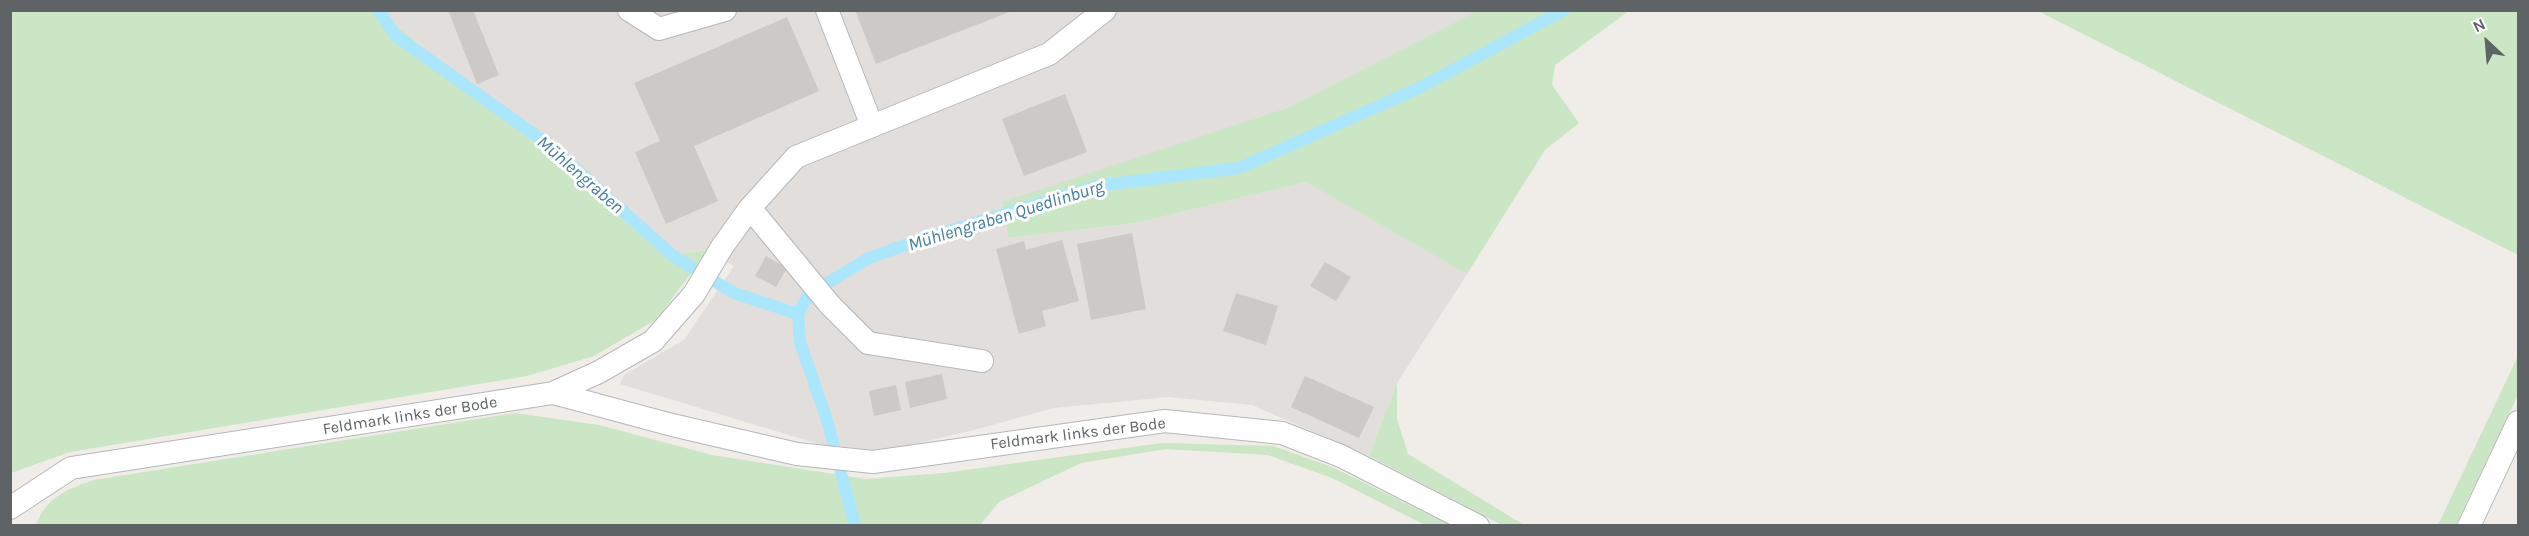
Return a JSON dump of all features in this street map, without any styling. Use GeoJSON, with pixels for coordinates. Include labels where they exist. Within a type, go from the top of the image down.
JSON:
{"type":"FeatureCollection","features":[{"type":"Feature","properties":{"kind":"lane"},"geometry":{"type":"LineString","coordinates":[[629,10],[659,30],[725,10]]}},
{"type":"Feature","properties":{"kind":"lane"},"geometry":{"type":"LineString","coordinates":[[827,10],[872,126]]}},
{"type":"Feature","properties":{"kind":"lane"},"geometry":{"type":"LineString","coordinates":[[553,393],[599,372],[653,341],[694,294],[750,208],[796,157],[1049,54],[1105,10]]}},
{"type":"Feature","properties":{"kind":"lane"},"geometry":{"type":"LineString","coordinates":[[750,208],[830,305],[868,343],[982,361]]}},
{"type":"Feature","properties":{"kind":"lane","name":"Feldmark links der Bode"},"geometry":{"type":"LineString","coordinates":[[10,508],[71,468],[553,393],[672,425],[817,457],[873,462],[1165,421],[1282,433],[1341,456],[1478,525]]}},
{"type":"Feature","properties":{"kind":"lane"},"geometry":{"type":"LineString","coordinates":[[2469,525],[2518,422]]}},
{"type":"Feature","properties":{"kind":"shaded area"},"geometry":{"type":"Polygon","coordinates":[[[380,11],[1480,11],[1289,107],[1003,202],[1010,238],[1135,223],[1306,182],[1467,274],[1397,383],[1369,456],[1252,405],[1168,397],[1054,408],[884,451],[819,444],[620,384],[624,375],[684,340],[734,266],[708,250],[665,256],[380,11]]]}},
{"type":"Feature","properties":{"kind":"green space"},"geometry":{"type":"Polygon","coordinates":[[[1480,10],[1629,11],[1555,65],[1552,85],[1579,123],[1545,150],[1467,274],[1306,182],[1135,223],[1009,238],[1002,202],[1289,107],[1480,10]]]}},
{"type":"Feature","properties":{"kind":"green space"},"geometry":{"type":"Polygon","coordinates":[[[10,11],[380,11],[665,256],[708,250],[657,319],[594,356],[527,376],[70,452],[11,473],[10,11]]]}},
{"type":"Feature","properties":{"kind":"green space"},"geometry":{"type":"Polygon","coordinates":[[[2038,11],[2518,11],[2518,255],[2038,11]]]}},
{"type":"Feature","properties":{"kind":"green space"},"geometry":{"type":"Polygon","coordinates":[[[2518,356],[2518,395],[2456,525],[2438,525],[2518,356]]]}},
{"type":"Feature","properties":{"kind":"green space"},"geometry":{"type":"Polygon","coordinates":[[[1397,383],[1397,419],[1408,454],[1524,525],[1502,525],[1369,456],[1397,383]]]}},
{"type":"Feature","properties":{"kind":"green space"},"geometry":{"type":"Polygon","coordinates":[[[515,413],[599,425],[712,455],[866,479],[944,473],[1162,443],[1273,446],[1332,467],[1450,525],[1425,525],[1332,478],[1268,455],[1166,449],[1081,463],[999,502],[980,525],[36,525],[45,507],[59,495],[94,480],[515,413]]]}},
{"type":"Feature","properties":{"kind":"building"},"geometry":{"type":"Polygon","coordinates":[[[448,10],[473,10],[499,75],[477,84],[448,10]]]}},
{"type":"Feature","properties":{"kind":"building"},"geometry":{"type":"Polygon","coordinates":[[[855,10],[1012,10],[1012,11],[876,64],[855,10]]]}},
{"type":"Feature","properties":{"kind":"building"},"geometry":{"type":"Polygon","coordinates":[[[787,17],[819,91],[694,146],[718,201],[666,224],[635,152],[660,141],[634,83],[787,17]]]}},
{"type":"Feature","properties":{"kind":"building"},"geometry":{"type":"Polygon","coordinates":[[[1065,94],[1087,152],[1024,176],[1002,119],[1065,94]]]}},
{"type":"Feature","properties":{"kind":"building"},"geometry":{"type":"Polygon","coordinates":[[[1132,233],[1146,309],[1091,320],[1077,244],[1132,233]]]}},
{"type":"Feature","properties":{"kind":"building"},"geometry":{"type":"Polygon","coordinates":[[[1062,240],[1079,301],[1042,311],[1046,326],[1019,334],[996,249],[1024,241],[1026,250],[1062,240]]]}},
{"type":"Feature","properties":{"kind":"building"},"geometry":{"type":"Polygon","coordinates":[[[766,256],[787,268],[776,287],[755,276],[766,256]]]}},
{"type":"Feature","properties":{"kind":"building"},"geometry":{"type":"Polygon","coordinates":[[[1325,262],[1351,277],[1336,301],[1310,286],[1325,262]]]}},
{"type":"Feature","properties":{"kind":"building"},"geometry":{"type":"Polygon","coordinates":[[[1236,293],[1278,306],[1266,345],[1223,331],[1236,293]]]}},
{"type":"Feature","properties":{"kind":"building"},"geometry":{"type":"Polygon","coordinates":[[[942,374],[947,399],[910,408],[905,382],[942,374]]]}},
{"type":"Feature","properties":{"kind":"building"},"geometry":{"type":"Polygon","coordinates":[[[1305,376],[1374,407],[1359,438],[1291,407],[1305,376]]]}},
{"type":"Feature","properties":{"kind":"building"},"geometry":{"type":"Polygon","coordinates":[[[896,385],[901,410],[874,416],[869,391],[896,385]]]}},
{"type":"Feature","properties":{"kind":"waterway","name":"Mühlengraben"},"geometry":{"type":"LineString","coordinates":[[378,10],[396,36],[549,145],[673,256],[734,293],[798,314]]}},
{"type":"Feature","properties":{"kind":"waterway","name":"Mühlengraben Quedlinburg"},"geometry":{"type":"LineString","coordinates":[[855,526],[827,420],[800,342],[798,314],[809,294],[869,258],[919,240],[1095,186],[1239,168],[1421,87],[1564,10]]}}]}
